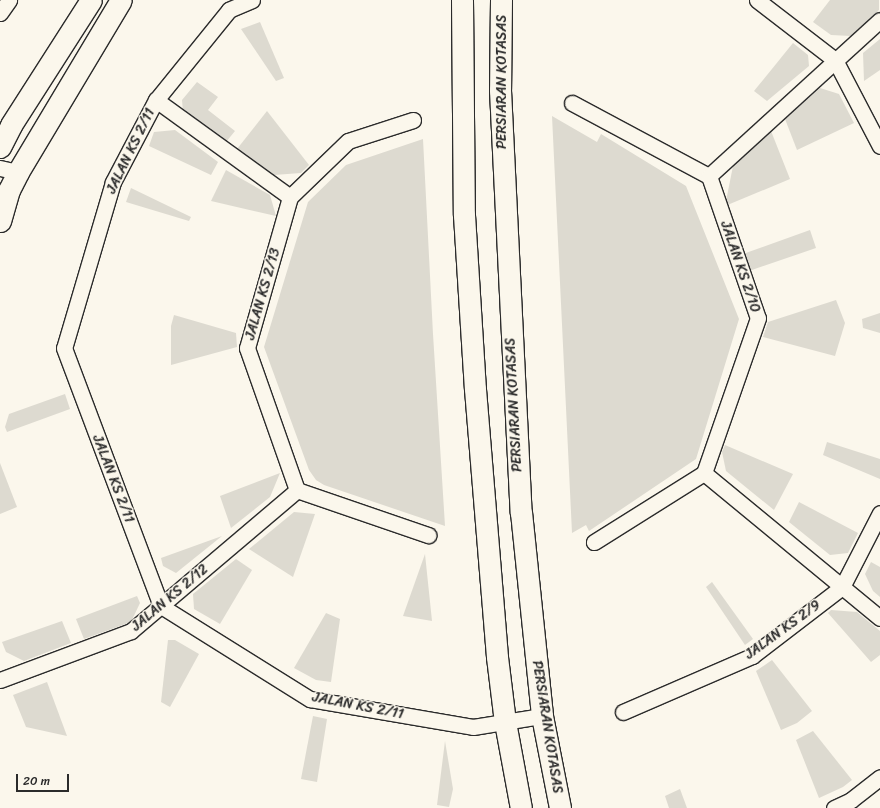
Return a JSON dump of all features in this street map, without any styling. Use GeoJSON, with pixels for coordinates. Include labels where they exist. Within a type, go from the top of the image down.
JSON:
{"type":"FeatureCollection","features":[{"type":"Feature","properties":{"kind":"main road"},"geometry":{"type":"LineString","coordinates":[[0,147],[11,125],[91,0]]}},
{"type":"Feature","properties":{"kind":"main road"},"geometry":{"type":"LineString","coordinates":[[1,211],[9,170],[121,0]]}},
{"type":"Feature","properties":{"kind":"main road","name":"PERSIARAN KOTASAS"},"geometry":{"type":"LineString","coordinates":[[502,0],[500,90],[515,430],[542,716],[560,808]]}},
{"type":"Feature","properties":{"kind":"main road"},"geometry":{"type":"LineString","coordinates":[[461,1],[464,214],[485,522],[505,722],[521,808]]}},
{"type":"Feature","properties":{"kind":"street"},"geometry":{"type":"LineString","coordinates":[[0,13],[9,0]]}},
{"type":"Feature","properties":{"kind":"street","name":"JALAN KS 2/11"},"geometry":{"type":"LineString","coordinates":[[252,0],[229,5],[156,100],[113,182],[64,348],[161,606],[310,699],[473,727],[542,716]]}},
{"type":"Feature","properties":{"kind":"street"},"geometry":{"type":"LineString","coordinates":[[757,0],[835,60],[880,146]]}},
{"type":"Feature","properties":{"kind":"street"},"geometry":{"type":"LineString","coordinates":[[572,103],[709,176],[880,20]]}},
{"type":"Feature","properties":{"kind":"street"},"geometry":{"type":"LineString","coordinates":[[156,100],[290,197],[348,141],[413,120]]}},
{"type":"Feature","properties":{"kind":"street","name":"JALAN KS 2/10"},"geometry":{"type":"LineString","coordinates":[[704,473],[758,318],[709,176]]}},
{"type":"Feature","properties":{"kind":"street","name":"JALAN KS 2/13"},"geometry":{"type":"LineString","coordinates":[[290,197],[247,348],[297,490]]}},
{"type":"Feature","properties":{"kind":"street"},"geometry":{"type":"LineString","coordinates":[[594,542],[704,473],[880,618]]}},
{"type":"Feature","properties":{"kind":"street"},"geometry":{"type":"LineString","coordinates":[[297,490],[428,535]]}},
{"type":"Feature","properties":{"kind":"street","name":"JALAN KS 2/12"},"geometry":{"type":"LineString","coordinates":[[0,680],[131,631],[297,490]]}},
{"type":"Feature","properties":{"kind":"street","name":"JALAN KS 2/9"},"geometry":{"type":"LineString","coordinates":[[623,712],[752,656],[842,587],[880,513]]}},
{"type":"Feature","properties":{"kind":"street"},"geometry":{"type":"LineString","coordinates":[[834,808],[854,804],[880,777]]}},
{"type":"Feature","properties":{"kind":"shaded area"},"geometry":{"type":"Polygon","coordinates":[[[830,0],[879,0],[879,10],[851,36],[831,35],[813,22],[830,0]]]}},
{"type":"Feature","properties":{"kind":"shaded area"},"geometry":{"type":"Polygon","coordinates":[[[260,22],[284,78],[276,81],[241,29],[260,22]]]}},
{"type":"Feature","properties":{"kind":"shaded area"},"geometry":{"type":"Polygon","coordinates":[[[880,39],[880,70],[864,81],[863,53],[880,39]]]}},
{"type":"Feature","properties":{"kind":"shaded area"},"geometry":{"type":"Polygon","coordinates":[[[793,43],[808,55],[809,66],[767,101],[754,91],[793,43]]]}},
{"type":"Feature","properties":{"kind":"shaded area"},"geometry":{"type":"Polygon","coordinates":[[[197,82],[218,97],[208,110],[235,131],[226,142],[183,112],[182,100],[197,82]]]}},
{"type":"Feature","properties":{"kind":"shaded area"},"geometry":{"type":"Polygon","coordinates":[[[820,88],[839,94],[854,123],[797,150],[785,119],[820,88]]]}},
{"type":"Feature","properties":{"kind":"shaded area"},"geometry":{"type":"Polygon","coordinates":[[[267,111],[309,165],[301,173],[274,175],[237,149],[267,111]]]}},
{"type":"Feature","properties":{"kind":"shaded area"},"geometry":{"type":"Polygon","coordinates":[[[552,116],[597,142],[601,134],[686,186],[739,319],[696,459],[589,531],[586,525],[572,533],[552,116]]]}},
{"type":"Feature","properties":{"kind":"shaded area"},"geometry":{"type":"Polygon","coordinates":[[[175,130],[218,162],[211,175],[149,146],[154,132],[175,130]]]}},
{"type":"Feature","properties":{"kind":"shaded area"},"geometry":{"type":"Polygon","coordinates":[[[771,131],[790,179],[725,206],[733,166],[771,131]]]}},
{"type":"Feature","properties":{"kind":"shaded area"},"geometry":{"type":"Polygon","coordinates":[[[423,139],[445,526],[324,485],[316,480],[309,470],[264,347],[308,202],[346,165],[423,139]]]}},
{"type":"Feature","properties":{"kind":"shaded area"},"geometry":{"type":"Polygon","coordinates":[[[226,170],[270,195],[276,216],[211,201],[226,170]]]}},
{"type":"Feature","properties":{"kind":"shaded area"},"geometry":{"type":"Polygon","coordinates":[[[131,188],[191,217],[189,221],[126,202],[131,188]]]}},
{"type":"Feature","properties":{"kind":"shaded area"},"geometry":{"type":"Polygon","coordinates":[[[810,230],[816,248],[749,271],[743,254],[810,230]]]}},
{"type":"Feature","properties":{"kind":"shaded area"},"geometry":{"type":"Polygon","coordinates":[[[836,300],[845,323],[835,356],[763,337],[768,322],[836,300]]]}},
{"type":"Feature","properties":{"kind":"shaded area"},"geometry":{"type":"Polygon","coordinates":[[[880,313],[880,333],[863,328],[862,319],[880,313]]]}},
{"type":"Feature","properties":{"kind":"shaded area"},"geometry":{"type":"Polygon","coordinates":[[[174,315],[236,333],[237,347],[171,365],[171,326],[174,315]]]}},
{"type":"Feature","properties":{"kind":"shaded area"},"geometry":{"type":"Polygon","coordinates":[[[65,394],[70,409],[7,432],[5,427],[9,414],[65,394]]]}},
{"type":"Feature","properties":{"kind":"shaded area"},"geometry":{"type":"Polygon","coordinates":[[[827,442],[880,459],[880,479],[823,455],[827,442]]]}},
{"type":"Feature","properties":{"kind":"shaded area"},"geometry":{"type":"Polygon","coordinates":[[[725,445],[793,474],[774,510],[726,471],[722,452],[725,445]]]}},
{"type":"Feature","properties":{"kind":"shaded area"},"geometry":{"type":"Polygon","coordinates":[[[0,463],[17,507],[0,514],[0,463]]]}},
{"type":"Feature","properties":{"kind":"shaded area"},"geometry":{"type":"Polygon","coordinates":[[[280,473],[270,497],[231,528],[220,496],[280,473]]]}},
{"type":"Feature","properties":{"kind":"shaded area"},"geometry":{"type":"Polygon","coordinates":[[[799,502],[858,533],[848,553],[830,555],[789,522],[799,502]]]}},
{"type":"Feature","properties":{"kind":"shaded area"},"geometry":{"type":"Polygon","coordinates":[[[294,512],[315,514],[293,577],[249,549],[294,512]]]}},
{"type":"Feature","properties":{"kind":"shaded area"},"geometry":{"type":"Polygon","coordinates":[[[222,536],[176,573],[163,566],[161,558],[222,536]]]}},
{"type":"Feature","properties":{"kind":"shaded area"},"geometry":{"type":"Polygon","coordinates":[[[425,554],[432,621],[403,616],[425,554]]]}},
{"type":"Feature","properties":{"kind":"shaded area"},"geometry":{"type":"Polygon","coordinates":[[[236,559],[252,570],[220,624],[194,609],[193,594],[236,559]]]}},
{"type":"Feature","properties":{"kind":"shaded area"},"geometry":{"type":"Polygon","coordinates":[[[871,562],[880,567],[880,597],[873,591],[865,574],[871,562]]]}},
{"type":"Feature","properties":{"kind":"shaded area"},"geometry":{"type":"Polygon","coordinates":[[[712,582],[753,639],[745,645],[706,587],[712,582]]]}},
{"type":"Feature","properties":{"kind":"shaded area"},"geometry":{"type":"Polygon","coordinates":[[[137,596],[140,603],[131,622],[84,639],[76,619],[137,596]]]}},
{"type":"Feature","properties":{"kind":"shaded area"},"geometry":{"type":"Polygon","coordinates":[[[831,610],[857,612],[880,631],[880,655],[871,662],[828,613],[831,610]]]}},
{"type":"Feature","properties":{"kind":"shaded area"},"geometry":{"type":"Polygon","coordinates":[[[326,613],[340,619],[331,682],[316,680],[294,668],[326,613]]]}},
{"type":"Feature","properties":{"kind":"shaded area"},"geometry":{"type":"Polygon","coordinates":[[[62,621],[71,643],[24,661],[6,652],[2,642],[62,621]]]}},
{"type":"Feature","properties":{"kind":"shaded area"},"geometry":{"type":"Polygon","coordinates":[[[168,640],[175,640],[199,654],[170,707],[161,702],[168,640]]]}},
{"type":"Feature","properties":{"kind":"shaded area"},"geometry":{"type":"Polygon","coordinates":[[[772,660],[812,711],[797,723],[781,730],[756,671],[772,660]]]}},
{"type":"Feature","properties":{"kind":"shaded area"},"geometry":{"type":"Polygon","coordinates":[[[47,682],[67,736],[26,727],[13,695],[47,682]]]}},
{"type":"Feature","properties":{"kind":"shaded area"},"geometry":{"type":"Polygon","coordinates":[[[313,716],[327,719],[317,782],[301,779],[313,716]]]}},
{"type":"Feature","properties":{"kind":"shaded area"},"geometry":{"type":"Polygon","coordinates":[[[813,731],[852,780],[843,787],[819,798],[796,740],[813,731]]]}},
{"type":"Feature","properties":{"kind":"shaded area"},"geometry":{"type":"Polygon","coordinates":[[[445,741],[453,789],[449,807],[437,805],[445,741]]]}},
{"type":"Feature","properties":{"kind":"shaded area"},"geometry":{"type":"Polygon","coordinates":[[[680,789],[687,808],[669,808],[665,796],[680,789]]]}}]}
